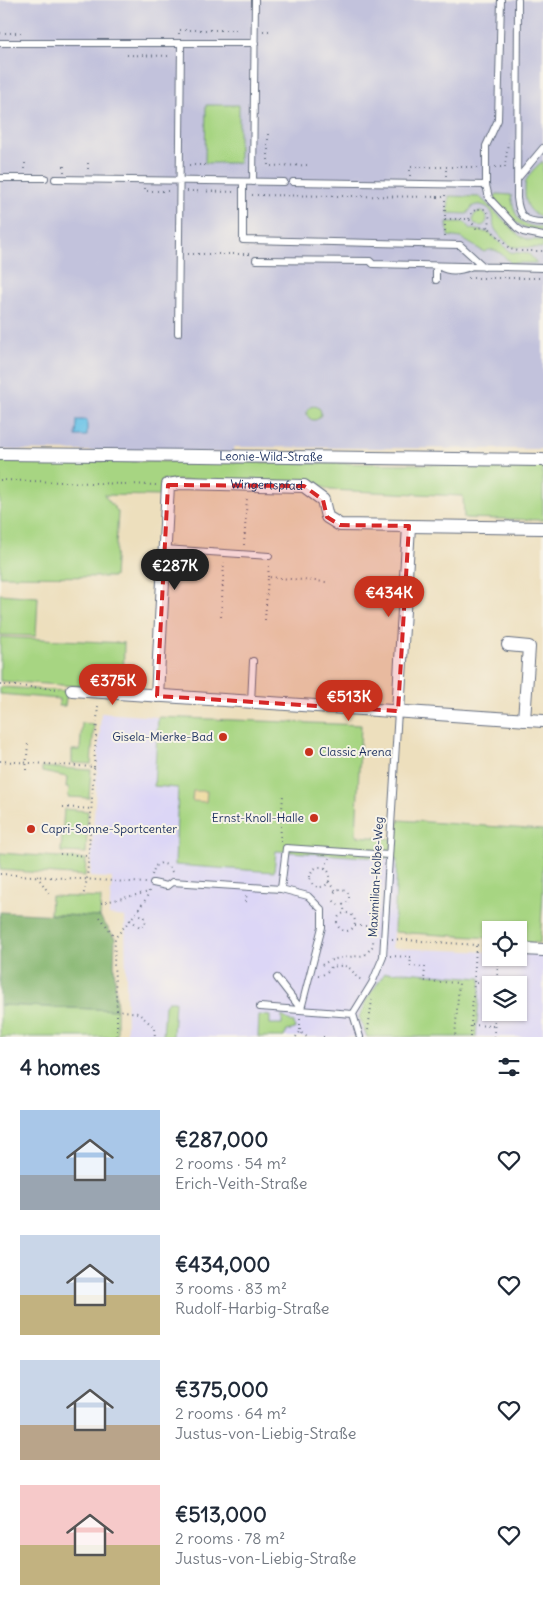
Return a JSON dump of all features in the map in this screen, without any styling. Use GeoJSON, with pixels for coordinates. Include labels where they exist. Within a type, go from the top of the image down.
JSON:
{"type":"FeatureCollection","features":[{"type":"Feature","properties":{"kind":"street","name":"Leonie-Wild-Straße"},"geometry":{"type":"LineString","coordinates":[[0,454],[224,457],[328,456],[543,460]]}},
{"type":"Feature","properties":{"kind":"street","name":"Wingertspfad"},"geometry":{"type":"LineString","coordinates":[[168,485],[180,483],[304,486],[323,500],[328,518],[340,525],[543,528]]}},
{"type":"Feature","properties":{"kind":"street"},"geometry":{"type":"LineString","coordinates":[[157,696],[168,485]]}},
{"type":"Feature","properties":{"kind":"street"},"geometry":{"type":"LineString","coordinates":[[398,711],[409,526]]}},
{"type":"Feature","properties":{"kind":"street"},"geometry":{"type":"LineString","coordinates":[[508,645],[529,647],[524,720]]}},
{"type":"Feature","properties":{"kind":"street"},"geometry":{"type":"LineString","coordinates":[[72,690],[543,721]]}},
{"type":"Feature","properties":{"kind":"street"},"geometry":{"type":"LineString","coordinates":[[527,949],[543,950]]}},
{"type":"Feature","properties":{"kind":"lane"},"geometry":{"type":"LineString","coordinates":[[253,182],[255,0]]}},
{"type":"Feature","properties":{"kind":"lane"},"geometry":{"type":"LineString","coordinates":[[501,0],[498,120],[486,146],[486,185],[489,198],[517,228],[523,232],[543,236]]}},
{"type":"Feature","properties":{"kind":"lane"},"geometry":{"type":"LineString","coordinates":[[518,0],[517,198],[522,216],[528,220],[543,222]]}},
{"type":"Feature","properties":{"kind":"lane"},"geometry":{"type":"LineString","coordinates":[[0,43],[255,43]]}},
{"type":"Feature","properties":{"kind":"lane"},"geometry":{"type":"LineString","coordinates":[[178,333],[180,44]]}},
{"type":"Feature","properties":{"kind":"lane"},"geometry":{"type":"LineString","coordinates":[[518,178],[543,148]]}},
{"type":"Feature","properties":{"kind":"lane"},"geometry":{"type":"LineString","coordinates":[[0,178],[45,178]]}},
{"type":"Feature","properties":{"kind":"lane"},"geometry":{"type":"LineString","coordinates":[[55,179],[284,182]]}},
{"type":"Feature","properties":{"kind":"lane"},"geometry":{"type":"LineString","coordinates":[[244,182],[243,240],[460,244],[484,267]]}},
{"type":"Feature","properties":{"kind":"lane"},"geometry":{"type":"LineString","coordinates":[[293,182],[486,185]]}},
{"type":"Feature","properties":{"kind":"lane"},"geometry":{"type":"LineString","coordinates":[[256,260],[370,261],[373,264],[414,264],[438,267],[445,270],[459,270],[470,267],[543,268]]}},
{"type":"Feature","properties":{"kind":"lane"},"geometry":{"type":"LineString","coordinates":[[436,280],[438,267]]}},
{"type":"Feature","properties":{"kind":"lane"},"geometry":{"type":"LineString","coordinates":[[164,549],[269,556]]}},
{"type":"Feature","properties":{"kind":"lane"},"geometry":{"type":"LineString","coordinates":[[251,702],[253,660]]}},
{"type":"Feature","properties":{"kind":"lane","name":"Maximilian-Kolbe-Weg"},"geometry":{"type":"LineString","coordinates":[[354,1014],[372,983],[383,957],[398,711]]}},
{"type":"Feature","properties":{"kind":"lane"},"geometry":{"type":"LineString","coordinates":[[281,889],[286,848],[389,855]]}},
{"type":"Feature","properties":{"kind":"lane"},"geometry":{"type":"LineString","coordinates":[[153,883],[167,886],[172,882],[281,889],[308,896],[322,910],[322,927],[301,1009]]}},
{"type":"Feature","properties":{"kind":"lane"},"geometry":{"type":"LineString","coordinates":[[276,978],[301,1009]]}},
{"type":"Feature","properties":{"kind":"lane"},"geometry":{"type":"LineString","coordinates":[[260,1007],[354,1014],[360,1037]]}},
{"type":"Feature","properties":{"kind":"path"},"geometry":{"type":"LineString","coordinates":[[127,55],[178,56],[180,44],[179,30],[246,31],[246,23]]}},
{"type":"Feature","properties":{"kind":"path"},"geometry":{"type":"LineString","coordinates":[[0,33],[30,33]]}},
{"type":"Feature","properties":{"kind":"path"},"geometry":{"type":"LineString","coordinates":[[268,134],[268,166],[307,165]]}},
{"type":"Feature","properties":{"kind":"path"},"geometry":{"type":"LineString","coordinates":[[180,165],[205,165]]}},
{"type":"Feature","properties":{"kind":"path"},"geometry":{"type":"LineString","coordinates":[[145,185],[145,191],[252,192],[252,195],[446,196],[445,244]]}},
{"type":"Feature","properties":{"kind":"path"},"geometry":{"type":"LineString","coordinates":[[469,219],[472,212],[477,209],[485,209],[490,219],[488,227]]}},
{"type":"Feature","properties":{"kind":"path"},"geometry":{"type":"LineString","coordinates":[[445,219],[469,219]]}},
{"type":"Feature","properties":{"kind":"path"},"geometry":{"type":"LineString","coordinates":[[469,219],[476,228],[488,227],[510,249],[518,251],[543,251]]}},
{"type":"Feature","properties":{"kind":"path"},"geometry":{"type":"LineString","coordinates":[[179,254],[252,254],[252,241]]}},
{"type":"Feature","properties":{"kind":"path"},"geometry":{"type":"LineString","coordinates":[[0,480],[168,485]]}},
{"type":"Feature","properties":{"kind":"path"},"geometry":{"type":"LineString","coordinates":[[243,554],[247,497]]}},
{"type":"Feature","properties":{"kind":"path"},"geometry":{"type":"LineString","coordinates":[[221,617],[225,553]]}},
{"type":"Feature","properties":{"kind":"path"},"geometry":{"type":"LineString","coordinates":[[265,620],[269,556]]}},
{"type":"Feature","properties":{"kind":"path"},"geometry":{"type":"LineString","coordinates":[[268,577],[326,582]]}},
{"type":"Feature","properties":{"kind":"path"},"geometry":{"type":"LineString","coordinates":[[0,685],[72,690]]}},
{"type":"Feature","properties":{"kind":"path"},"geometry":{"type":"LineString","coordinates":[[83,897],[89,856],[99,692]]}},
{"type":"Feature","properties":{"kind":"path"},"geometry":{"type":"LineString","coordinates":[[26,770],[28,742]]}},
{"type":"Feature","properties":{"kind":"path"},"geometry":{"type":"LineString","coordinates":[[0,761],[94,767]]}},
{"type":"Feature","properties":{"kind":"path"},"geometry":{"type":"LineString","coordinates":[[283,795],[279,847],[286,848]]}},
{"type":"Feature","properties":{"kind":"path"},"geometry":{"type":"LineString","coordinates":[[63,807],[92,809]]}},
{"type":"Feature","properties":{"kind":"path"},"geometry":{"type":"LineString","coordinates":[[60,854],[89,856]]}},
{"type":"Feature","properties":{"kind":"path"},"geometry":{"type":"LineString","coordinates":[[117,1037],[114,964],[115,938],[136,914],[146,899],[153,883],[151,879],[155,866],[167,865],[173,872],[172,882]]}},
{"type":"Feature","properties":{"kind":"path"},"geometry":{"type":"LineString","coordinates":[[328,882],[320,887],[314,885],[310,879],[310,872],[315,867],[325,868],[329,873],[328,882],[336,891]]}},
{"type":"Feature","properties":{"kind":"path"},"geometry":{"type":"LineString","coordinates":[[0,874],[153,883]]}},
{"type":"Feature","properties":{"kind":"path"},"geometry":{"type":"LineString","coordinates":[[37,876],[51,896]]}},
{"type":"Feature","properties":{"kind":"path"},"geometry":{"type":"LineString","coordinates":[[344,889],[348,892],[349,899],[343,904],[338,904],[334,900],[336,891],[344,889]]}},
{"type":"Feature","properties":{"kind":"path"},"geometry":{"type":"LineString","coordinates":[[101,902],[148,892]]}},
{"type":"Feature","properties":{"kind":"path"},"geometry":{"type":"LineString","coordinates":[[343,904],[345,913]]}},
{"type":"Feature","properties":{"kind":"path"},"geometry":{"type":"LineString","coordinates":[[345,913],[354,917],[355,926],[352,930],[346,932],[339,928],[338,919],[345,913]]}},
{"type":"Feature","properties":{"kind":"path"},"geometry":{"type":"LineString","coordinates":[[130,920],[140,927],[145,925],[146,920],[144,916],[136,914]]}},
{"type":"Feature","properties":{"kind":"path"},"geometry":{"type":"LineString","coordinates":[[100,917],[115,938]]}},
{"type":"Feature","properties":{"kind":"path"},"geometry":{"type":"LineString","coordinates":[[355,926],[385,927]]}},
{"type":"Feature","properties":{"kind":"path"},"geometry":{"type":"LineString","coordinates":[[310,974],[326,962],[338,958],[365,955],[372,947],[376,934],[385,927]]}},
{"type":"Feature","properties":{"kind":"path"},"geometry":{"type":"LineString","coordinates":[[384,938],[482,945]]}},
{"type":"Feature","properties":{"kind":"path"},"geometry":{"type":"LineString","coordinates":[[470,1037],[476,945]]}},
{"type":"Feature","properties":{"kind":"path"},"geometry":{"type":"LineString","coordinates":[[393,956],[411,957],[410,966],[425,967],[424,981],[459,983],[455,1037]]}},
{"type":"Feature","properties":{"kind":"path"},"geometry":{"type":"LineString","coordinates":[[310,974],[321,976],[330,967],[344,965],[352,969],[357,978],[372,983]]}},
{"type":"Feature","properties":{"kind":"path"},"geometry":{"type":"LineString","coordinates":[[474,983],[482,984]]}},
{"type":"Feature","properties":{"kind":"path"},"geometry":{"type":"LineString","coordinates":[[366,1037],[373,999]]}},
{"type":"Feature","properties":{"kind":"path"},"geometry":{"type":"LineString","coordinates":[[296,1037],[300,1032],[301,1009]]}},
{"type":"Feature","properties":{"kind":"path"},"geometry":{"type":"LineString","coordinates":[[117,1010],[138,1013],[154,1027],[154,1037]]}},
{"type":"Feature","properties":{"kind":"path"},"geometry":{"type":"LineString","coordinates":[[494,1021],[494,1037]]}},
{"type":"Feature","properties":{"kind":"path"},"geometry":{"type":"LineString","coordinates":[[471,1025],[494,1026]]}},
{"type":"Feature","properties":{"kind":"path"},"geometry":{"type":"LineString","coordinates":[[300,1032],[307,1037]]}},
{"type":"Feature","properties":{"kind":"highlighted area"},"geometry":{"type":"Polygon","coordinates":[[[168,485],[304,486],[323,500],[327,517],[340,525],[409,526],[398,711],[157,696],[168,485]]]}},
{"type":"Feature","properties":{"kind":"shaded area"},"geometry":{"type":"Polygon","coordinates":[[[0,0],[543,0],[543,449],[234,447],[232,453],[0,450],[0,0]]]}},
{"type":"Feature","properties":{"kind":"shaded area"},"geometry":{"type":"Polygon","coordinates":[[[101,713],[158,717],[154,786],[178,788],[274,872],[276,851],[398,859],[392,948],[482,952],[482,966],[527,966],[527,953],[543,954],[543,1037],[127,1037],[125,917],[109,915],[112,878],[90,877],[101,713]]]}},
{"type":"Feature","properties":{"kind":"green space"},"geometry":{"type":"Polygon","coordinates":[[[206,105],[239,105],[239,163],[205,163],[206,105]]]}},
{"type":"Feature","properties":{"kind":"green space"},"geometry":{"type":"Polygon","coordinates":[[[543,161],[543,217],[534,213],[529,207],[526,200],[525,183],[534,169],[543,161]]]}},
{"type":"Feature","properties":{"kind":"green space"},"geometry":{"type":"Polygon","coordinates":[[[497,194],[511,195],[514,209],[519,219],[528,225],[543,227],[543,231],[527,228],[516,222],[495,200],[497,194]]]}},
{"type":"Feature","properties":{"kind":"green space"},"geometry":{"type":"Polygon","coordinates":[[[449,196],[480,197],[520,236],[529,240],[543,240],[543,248],[512,247],[497,232],[494,227],[492,213],[483,205],[474,206],[467,214],[448,213],[449,196]]]}},
{"type":"Feature","properties":{"kind":"green space"},"geometry":{"type":"Polygon","coordinates":[[[480,212],[485,214],[487,219],[485,224],[480,226],[475,224],[473,219],[475,214],[480,212]]]}},
{"type":"Feature","properties":{"kind":"green space"},"geometry":{"type":"Polygon","coordinates":[[[447,222],[465,222],[471,229],[490,233],[510,252],[529,254],[537,263],[511,263],[496,251],[488,250],[484,252],[461,238],[448,236],[447,222]]]}},
{"type":"Feature","properties":{"kind":"green space"},"geometry":{"type":"Polygon","coordinates":[[[311,406],[317,406],[321,413],[317,420],[311,420],[307,416],[307,410],[311,406]]]}},
{"type":"Feature","properties":{"kind":"green space"},"geometry":{"type":"Polygon","coordinates":[[[0,461],[272,462],[543,466],[543,520],[464,518],[463,496],[330,490],[314,483],[162,480],[161,496],[104,495],[118,512],[114,577],[0,576],[0,461]]]}},
{"type":"Feature","properties":{"kind":"green space"},"geometry":{"type":"Polygon","coordinates":[[[0,594],[38,597],[36,636],[0,635],[0,594]]]}},
{"type":"Feature","properties":{"kind":"green space"},"geometry":{"type":"Polygon","coordinates":[[[0,637],[124,643],[123,689],[0,681],[0,637]]]}},
{"type":"Feature","properties":{"kind":"green space"},"geometry":{"type":"Polygon","coordinates":[[[0,687],[67,691],[65,706],[59,706],[59,699],[0,694],[0,687]]]}},
{"type":"Feature","properties":{"kind":"green space"},"geometry":{"type":"Polygon","coordinates":[[[158,717],[361,725],[356,836],[397,839],[399,820],[543,830],[543,893],[540,943],[527,942],[527,921],[482,921],[482,937],[394,932],[397,859],[276,851],[274,872],[175,865],[178,788],[154,786],[158,717]]]}},
{"type":"Feature","properties":{"kind":"green space"},"geometry":{"type":"Polygon","coordinates":[[[82,723],[94,724],[91,764],[72,763],[72,750],[80,750],[82,723]]]}},
{"type":"Feature","properties":{"kind":"green space"},"geometry":{"type":"Polygon","coordinates":[[[42,767],[91,770],[89,798],[68,797],[67,777],[42,772],[42,767]]]}},
{"type":"Feature","properties":{"kind":"green space"},"geometry":{"type":"Polygon","coordinates":[[[64,809],[88,811],[86,853],[61,852],[64,809]]]}},
{"type":"Feature","properties":{"kind":"green space"},"geometry":{"type":"Polygon","coordinates":[[[0,853],[86,859],[85,876],[0,870],[0,853]]]}},
{"type":"Feature","properties":{"kind":"green space"},"geometry":{"type":"Polygon","coordinates":[[[51,896],[101,898],[100,917],[50,914],[51,896]]]}},
{"type":"Feature","properties":{"kind":"green space"},"geometry":{"type":"Polygon","coordinates":[[[0,912],[100,917],[115,938],[114,964],[117,1010],[0,1005],[0,912]]]}},
{"type":"Feature","properties":{"kind":"green space"},"geometry":{"type":"Polygon","coordinates":[[[404,972],[481,978],[476,1037],[367,1037],[359,1017],[367,998],[385,973],[404,972]]]}},
{"type":"Feature","properties":{"kind":"green space"},"geometry":{"type":"Polygon","coordinates":[[[168,1001],[175,1001],[173,1037],[163,1037],[165,1005],[168,1001]]]}},
{"type":"Feature","properties":{"kind":"green space"},"geometry":{"type":"Polygon","coordinates":[[[0,1005],[117,1010],[117,1037],[0,1037],[0,1005]]]}},
{"type":"Feature","properties":{"kind":"green space"},"geometry":{"type":"Polygon","coordinates":[[[259,1015],[270,1016],[270,1024],[282,1024],[282,1016],[294,1023],[295,1029],[287,1031],[284,1037],[258,1037],[259,1015]]]}},
{"type":"Feature","properties":{"kind":"sand"},"geometry":{"type":"Polygon","coordinates":[[[193,791],[207,791],[206,802],[192,801],[193,791]]]}},
{"type":"Feature","properties":{"kind":"water"},"geometry":{"type":"Polygon","coordinates":[[[77,420],[87,420],[87,436],[76,436],[77,420]]]}},
{"type":"Feature","properties":{"kind":"place","name":"Gisela-Mierke-Bad"},"geometry":{"type":"Point","coordinates":[223,737]}},
{"type":"Feature","properties":{"kind":"place","name":"Classic Arena"},"geometry":{"type":"Point","coordinates":[309,752]}},
{"type":"Feature","properties":{"kind":"place","name":"Ernst-Knoll-Halle"},"geometry":{"type":"Point","coordinates":[314,818]}},
{"type":"Feature","properties":{"kind":"place","name":"Capri-Sonne-Sportcenter"},"geometry":{"type":"Point","coordinates":[31,829]}}]}
